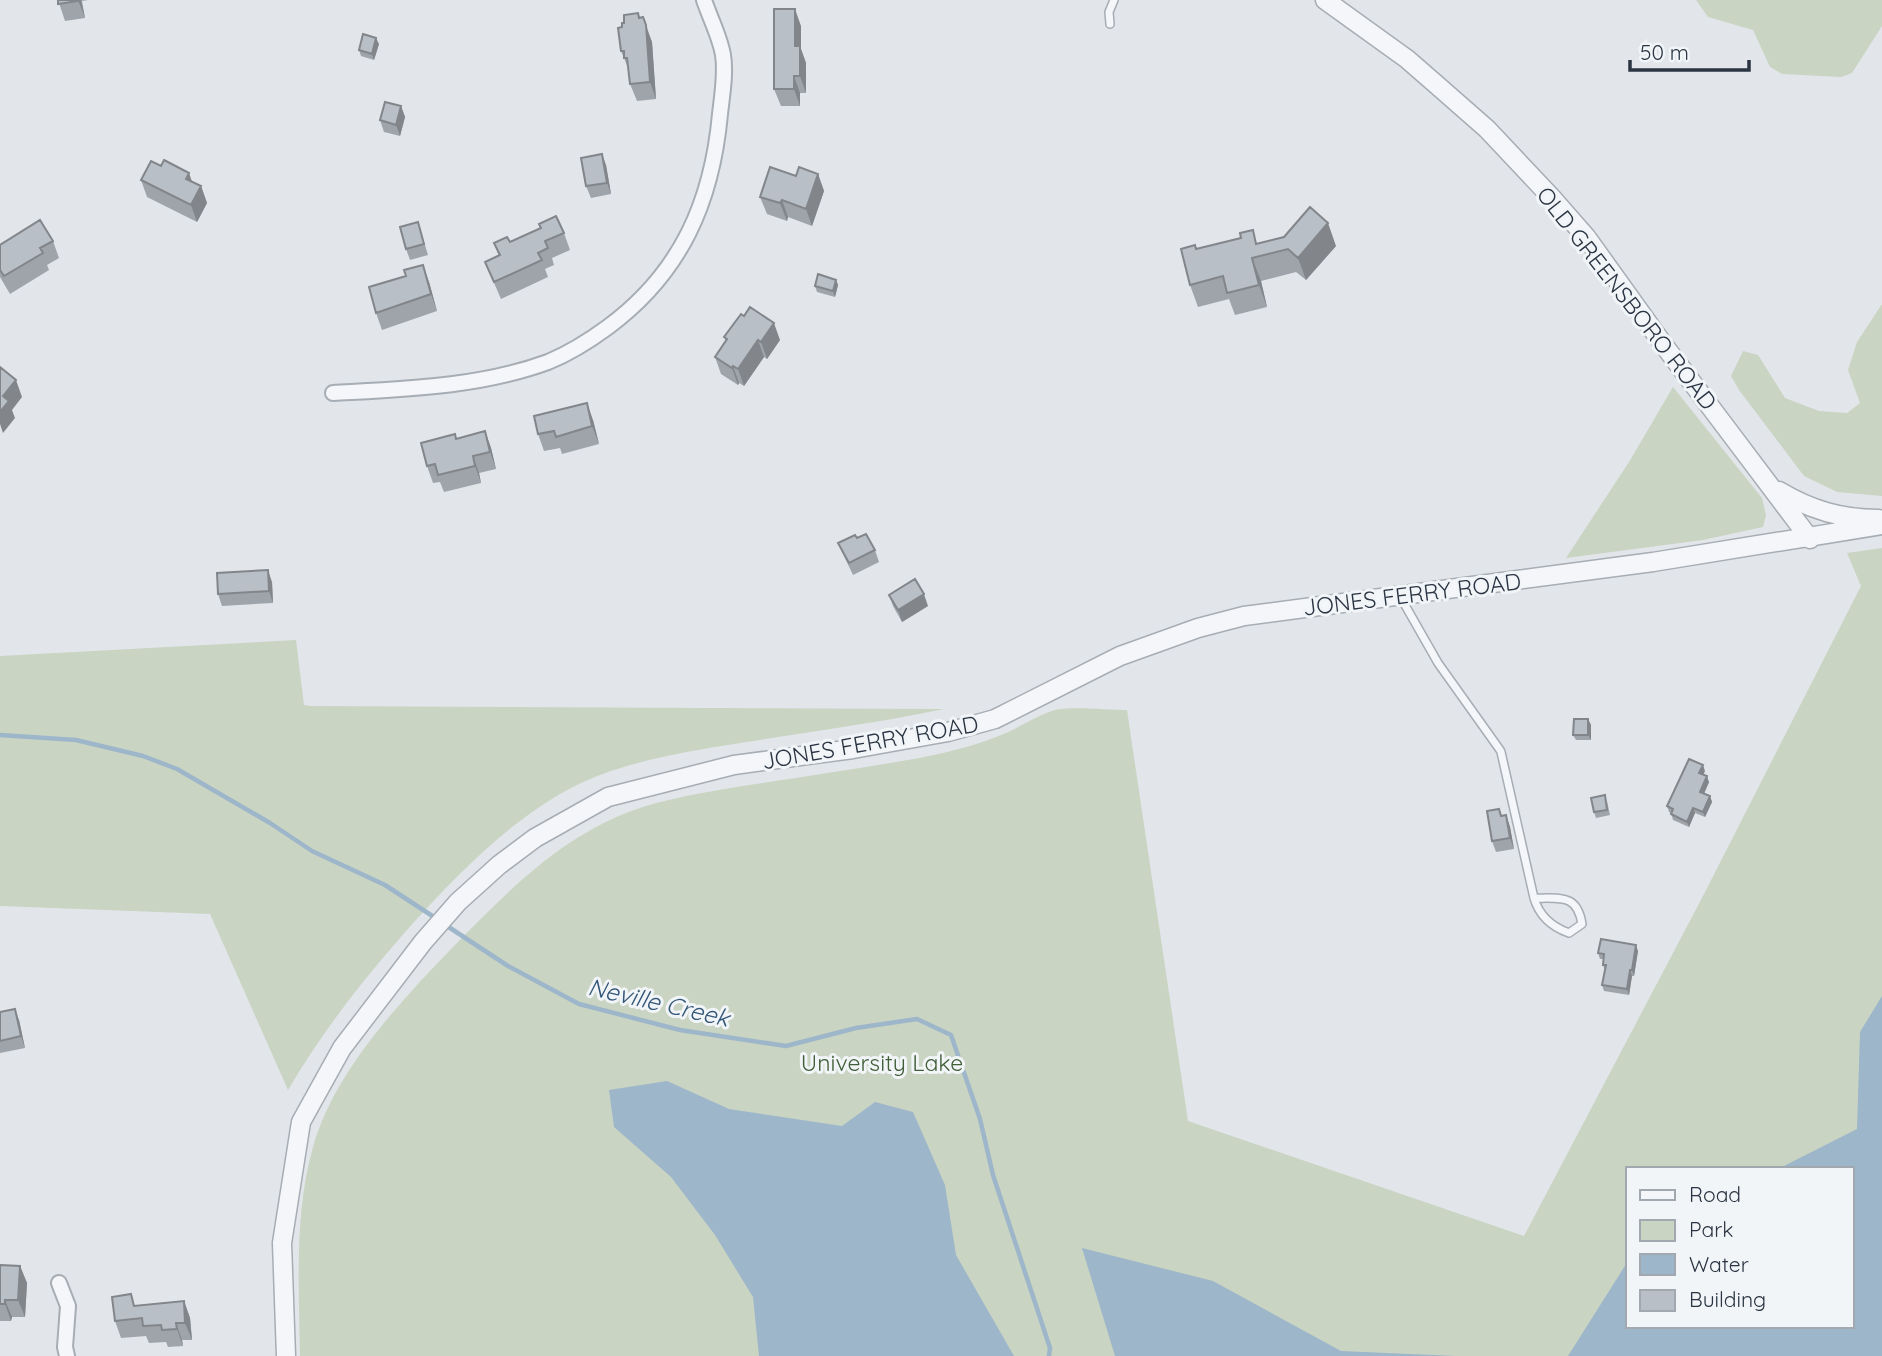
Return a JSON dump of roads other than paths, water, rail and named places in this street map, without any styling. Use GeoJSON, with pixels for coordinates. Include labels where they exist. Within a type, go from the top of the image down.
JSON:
{"type":"FeatureCollection","features":[{"type":"Feature","properties":{"kind":"street"},"geometry":{"type":"LineString","coordinates":[[333,393],[438,385],[485,378],[548,362],[590,341],[645,296],[674,259],[692,228],[704,201],[717,149],[723,56],[704,0]]}},
{"type":"Feature","properties":{"kind":"street","name":"OLD GREENSBORO ROAD"},"geometry":{"type":"LineString","coordinates":[[1333,2],[1406,59],[1487,129],[1552,198],[1587,238],[1810,539]]}},
{"type":"Feature","properties":{"kind":"street"},"geometry":{"type":"LineString","coordinates":[[1771,487],[1826,513],[1857,518],[1882,518]]}},
{"type":"Feature","properties":{"kind":"street","name":"JONES FERRY ROAD"},"geometry":{"type":"LineString","coordinates":[[286,1356],[282,1243],[301,1122],[342,1048],[423,942],[458,902],[499,865],[535,838],[608,797],[734,765],[853,750],[948,732],[995,719],[1120,656],[1198,628],[1244,616],[1588,571],[1810,539],[1882,525]]}},
{"type":"Feature","properties":{"kind":"street"},"geometry":{"type":"LineString","coordinates":[[59,1283],[68,1306],[65,1347],[67,1356]]}},
{"type":"Feature","properties":{"kind":"lane"},"geometry":{"type":"LineString","coordinates":[[1110,24],[1109,12],[1114,0]]}},
{"type":"Feature","properties":{"kind":"lane"},"geometry":{"type":"LineString","coordinates":[[1399,594],[1438,663],[1500,750],[1534,898],[1545,918],[1556,929],[1569,933],[1582,924],[1575,903],[1566,899],[1534,898]]}},
{"type":"Feature","properties":{"kind":"water"},"geometry":{"type":"Polygon","coordinates":[[[1882,996],[1882,1356],[1568,1356],[1626,1264],[1626,1328],[1854,1328],[1854,1167],[1782,1167],[1857,1129],[1860,1032],[1882,996]]]}},
{"type":"Feature","properties":{"kind":"water","name":"University Lake"},"geometry":{"type":"Polygon","coordinates":[[[667,1081],[729,1109],[842,1126],[875,1102],[913,1112],[945,1185],[956,1255],[1014,1356],[759,1356],[753,1297],[715,1235],[671,1177],[614,1127],[609,1090],[667,1081]]]}},
{"type":"Feature","properties":{"kind":"water"},"geometry":{"type":"Polygon","coordinates":[[[1082,1248],[1213,1281],[1341,1351],[1456,1356],[1115,1356],[1082,1248]]]}},
{"type":"Feature","properties":{"kind":"waterway","name":"Neville Creek"},"geometry":{"type":"LineString","coordinates":[[0,735],[76,740],[143,756],[177,769],[270,823],[312,851],[385,885],[437,919]]}},
{"type":"Feature","properties":{"kind":"waterway","name":"Neville Creek"},"geometry":{"type":"LineString","coordinates":[[444,924],[508,966],[579,1004],[680,1030],[786,1046],[856,1028],[917,1019],[951,1035],[980,1119],[993,1175],[1050,1348],[1049,1356]]}}]}
